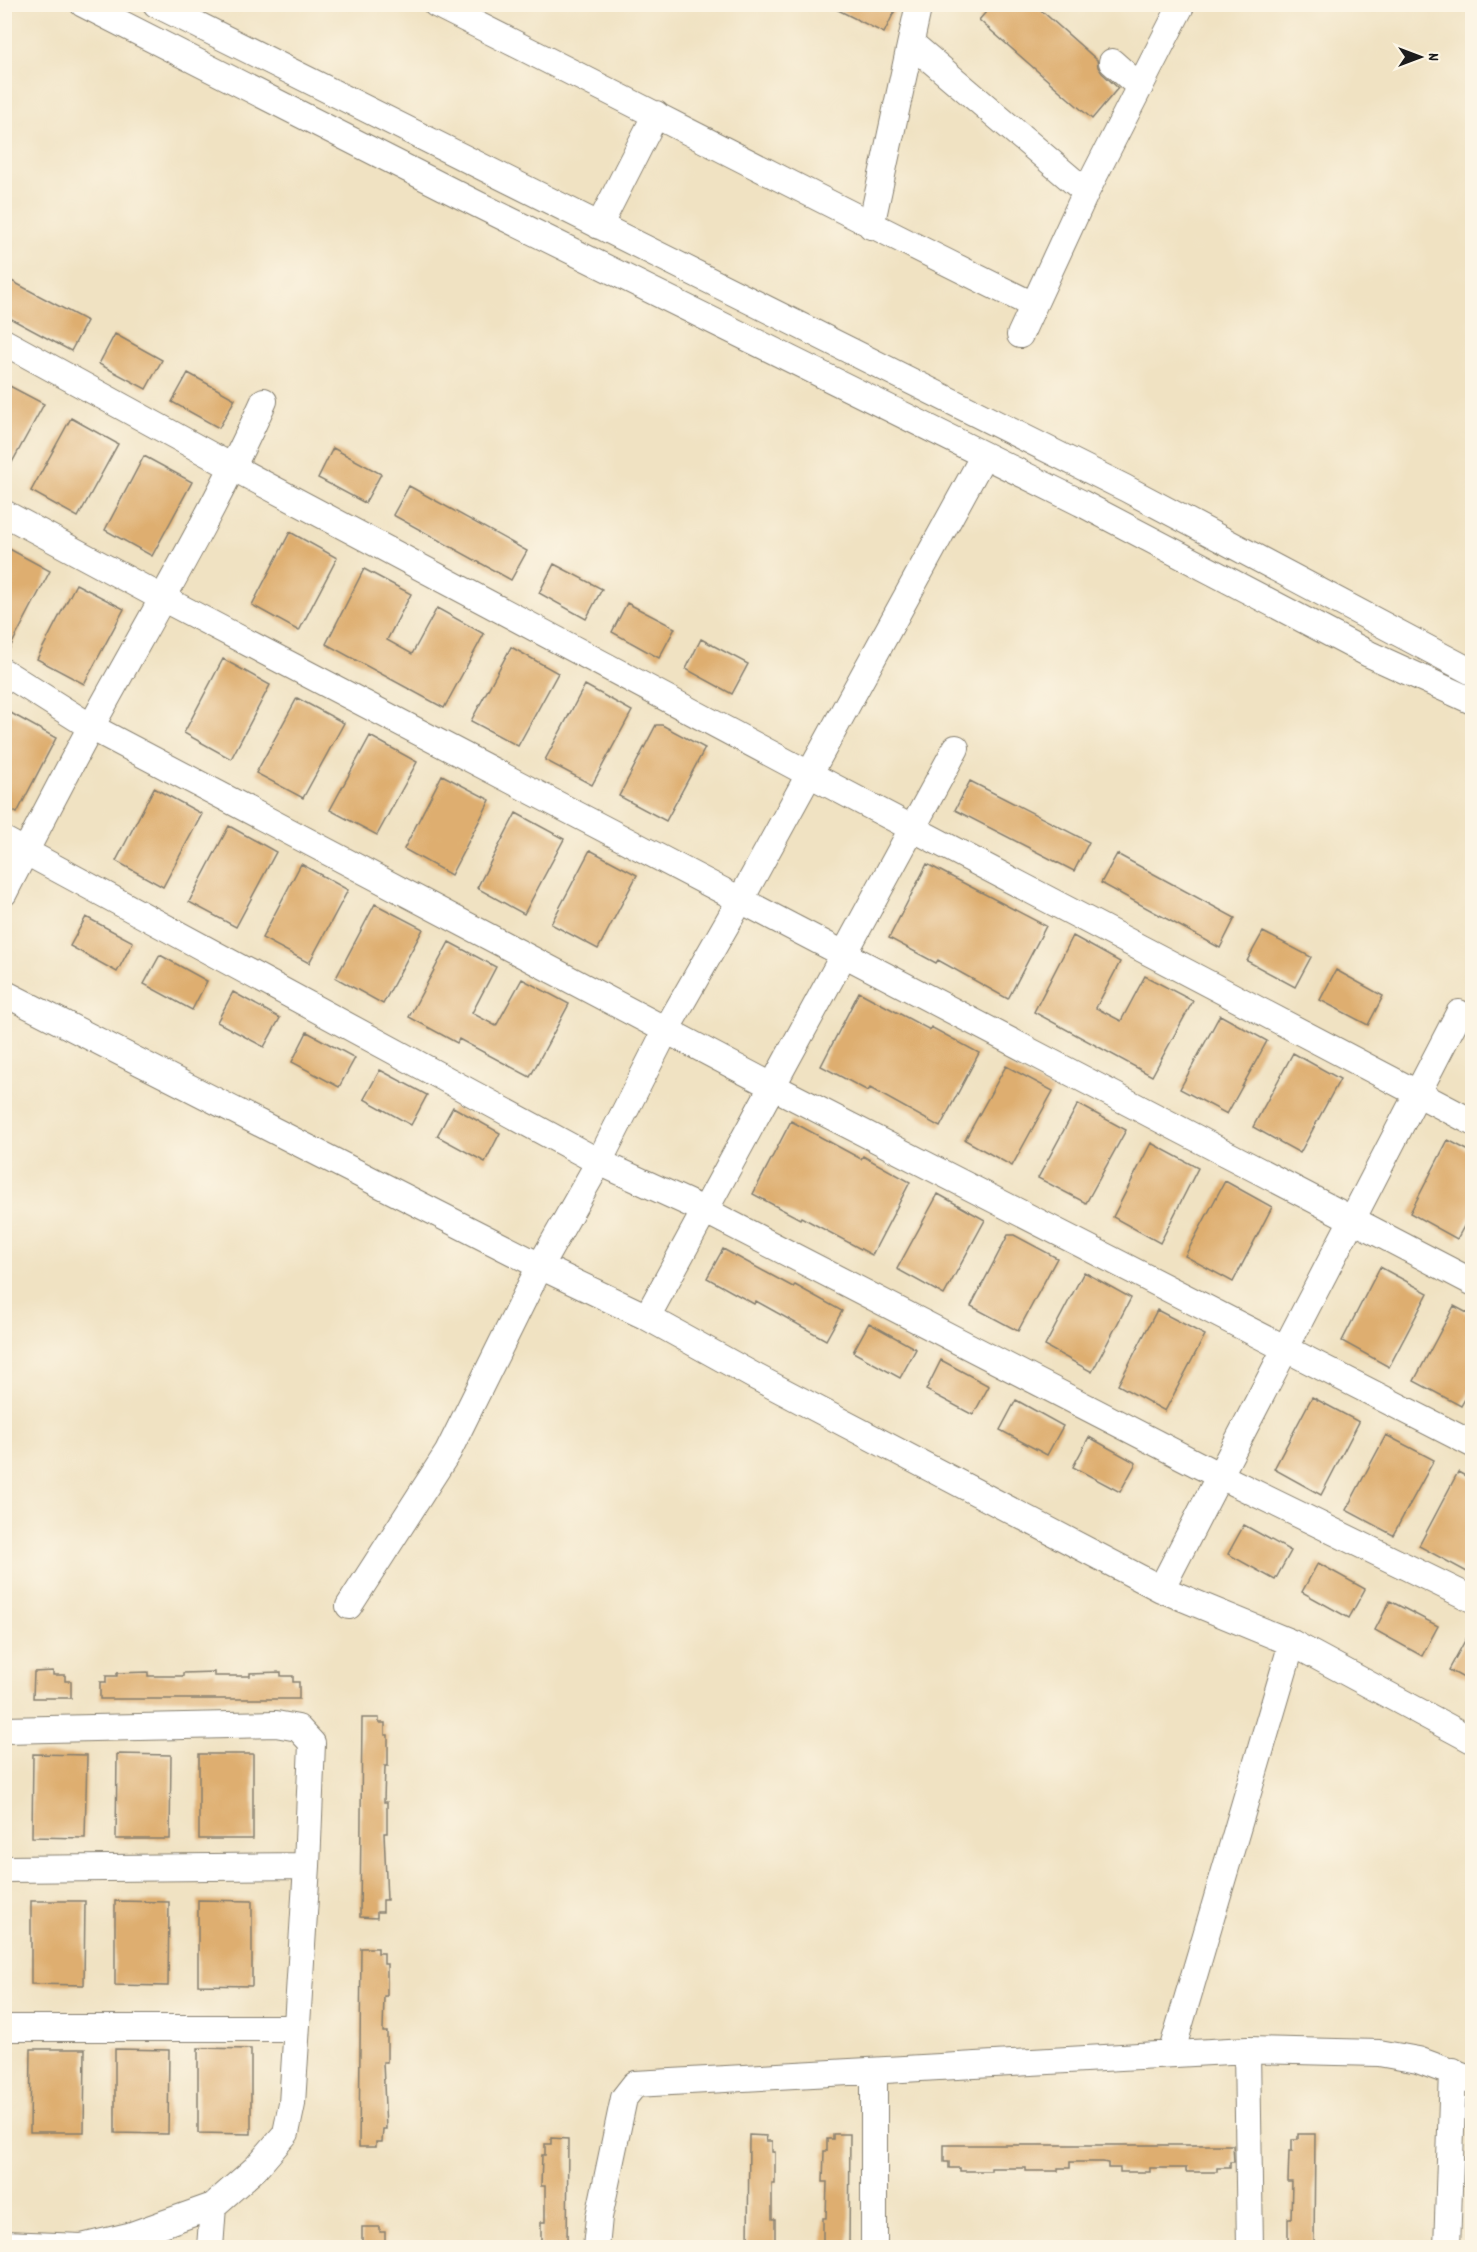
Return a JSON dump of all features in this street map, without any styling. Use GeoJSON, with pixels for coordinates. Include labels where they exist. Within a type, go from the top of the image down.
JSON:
{"type":"FeatureCollection","features":[{"type":"Feature","properties":{"kind":"street"},"geometry":{"type":"LineString","coordinates":[[83,4],[477,204],[1091,508],[1369,654],[1473,700]]}},
{"type":"Feature","properties":{"kind":"street"},"geometry":{"type":"LineString","coordinates":[[156,4],[1125,488],[1473,672]]}},
{"type":"Feature","properties":{"kind":"street"},"geometry":{"type":"LineString","coordinates":[[436,4],[872,226],[1034,305]]}},
{"type":"Feature","properties":{"kind":"street"},"geometry":{"type":"LineString","coordinates":[[872,226],[919,4]]}},
{"type":"Feature","properties":{"kind":"street"},"geometry":{"type":"LineString","coordinates":[[1020,335],[1086,192],[1182,4]]}},
{"type":"Feature","properties":{"kind":"street"},"geometry":{"type":"LineString","coordinates":[[911,43],[1086,192]]}},
{"type":"Feature","properties":{"kind":"street"},"geometry":{"type":"LineString","coordinates":[[1112,62],[1140,87]]}},
{"type":"Feature","properties":{"kind":"street"},"geometry":{"type":"LineString","coordinates":[[599,226],[656,114]]}},
{"type":"Feature","properties":{"kind":"street"},"geometry":{"type":"LineString","coordinates":[[4,342],[234,468],[809,774],[1473,1122]]}},
{"type":"Feature","properties":{"kind":"street"},"geometry":{"type":"LineString","coordinates":[[4,893],[15,846],[91,727],[164,599],[234,468],[264,401]]}},
{"type":"Feature","properties":{"kind":"street"},"geometry":{"type":"LineString","coordinates":[[349,1606],[448,1452],[540,1266],[599,1162],[666,1030],[741,899],[984,455]]}},
{"type":"Feature","properties":{"kind":"street"},"geometry":{"type":"LineString","coordinates":[[4,513],[164,599],[1473,1282]]}},
{"type":"Feature","properties":{"kind":"street"},"geometry":{"type":"LineString","coordinates":[[4,672],[91,727],[772,1086],[1473,1444]]}},
{"type":"Feature","properties":{"kind":"street"},"geometry":{"type":"LineString","coordinates":[[648,1317],[956,748]]}},
{"type":"Feature","properties":{"kind":"street"},"geometry":{"type":"LineString","coordinates":[[15,846],[599,1162],[706,1211],[1220,1476],[1473,1599]]}},
{"type":"Feature","properties":{"kind":"street"},"geometry":{"type":"LineString","coordinates":[[4,993],[540,1266],[648,1317],[754,1376],[1161,1588],[1292,1643],[1473,1740]]}},
{"type":"Feature","properties":{"kind":"street"},"geometry":{"type":"LineString","coordinates":[[1161,1588],[1459,1013]]}},
{"type":"Feature","properties":{"kind":"street"},"geometry":{"type":"LineString","coordinates":[[1171,2054],[1292,1643]]}},
{"type":"Feature","properties":{"kind":"street"},"geometry":{"type":"LineString","coordinates":[[4,1730],[276,1724],[298,1728],[312,1743],[307,1866],[292,2104],[286,2133],[256,2168],[213,2206],[129,2236],[82,2247],[4,2244]]}},
{"type":"Feature","properties":{"kind":"street"},"geometry":{"type":"LineString","coordinates":[[4,1869],[307,1866]]}},
{"type":"Feature","properties":{"kind":"street"},"geometry":{"type":"LineString","coordinates":[[4,2028],[296,2028]]}},
{"type":"Feature","properties":{"kind":"street"},"geometry":{"type":"LineString","coordinates":[[1246,2050],[1250,2247]]}},
{"type":"Feature","properties":{"kind":"street"},"geometry":{"type":"LineString","coordinates":[[596,2247],[598,2217],[624,2098],[635,2084],[1246,2050],[1379,2053],[1418,2060],[1463,2075],[1447,2247]]}},
{"type":"Feature","properties":{"kind":"street"},"geometry":{"type":"LineString","coordinates":[[874,2071],[874,2247]]}},
{"type":"Feature","properties":{"kind":"street"},"geometry":{"type":"LineString","coordinates":[[210,2247],[213,2206]]}},
{"type":"Feature","properties":{"kind":"building"},"geometry":{"type":"Polygon","coordinates":[[[826,4],[898,4],[884,33],[826,4]]]}},
{"type":"Feature","properties":{"kind":"building"},"geometry":{"type":"Polygon","coordinates":[[[993,4],[1034,4],[1097,60],[1102,73],[1118,88],[1092,119],[979,20],[993,4]]]}},
{"type":"Feature","properties":{"kind":"building"},"geometry":{"type":"Polygon","coordinates":[[[4,277],[87,321],[71,351],[4,315],[4,277]]]}},
{"type":"Feature","properties":{"kind":"building"},"geometry":{"type":"Polygon","coordinates":[[[115,334],[162,360],[146,389],[99,364],[115,334]]]}},
{"type":"Feature","properties":{"kind":"building"},"geometry":{"type":"Polygon","coordinates":[[[188,373],[235,399],[219,428],[172,402],[188,373]]]}},
{"type":"Feature","properties":{"kind":"building"},"geometry":{"type":"Polygon","coordinates":[[[4,383],[44,404],[4,477],[4,383]]]}},
{"type":"Feature","properties":{"kind":"building"},"geometry":{"type":"Polygon","coordinates":[[[71,418],[118,444],[78,517],[31,491],[71,418]]]}},
{"type":"Feature","properties":{"kind":"building"},"geometry":{"type":"Polygon","coordinates":[[[333,448],[381,474],[365,503],[318,478],[333,448]]]}},
{"type":"Feature","properties":{"kind":"building"},"geometry":{"type":"Polygon","coordinates":[[[144,456],[192,482],[152,556],[105,530],[144,456]]]}},
{"type":"Feature","properties":{"kind":"building"},"geometry":{"type":"Polygon","coordinates":[[[409,486],[527,551],[511,580],[393,515],[409,486]]]}},
{"type":"Feature","properties":{"kind":"building"},"geometry":{"type":"Polygon","coordinates":[[[290,532],[337,558],[299,631],[252,605],[290,532]]]}},
{"type":"Feature","properties":{"kind":"building"},"geometry":{"type":"Polygon","coordinates":[[[4,546],[50,571],[5,657],[4,657],[4,546]]]}},
{"type":"Feature","properties":{"kind":"building"},"geometry":{"type":"Polygon","coordinates":[[[554,564],[602,589],[586,619],[539,593],[554,564]]]}},
{"type":"Feature","properties":{"kind":"building"},"geometry":{"type":"Polygon","coordinates":[[[364,569],[411,594],[387,640],[412,654],[437,608],[484,634],[444,708],[326,644],[364,569]]]}},
{"type":"Feature","properties":{"kind":"building"},"geometry":{"type":"Polygon","coordinates":[[[76,584],[124,609],[84,684],[37,659],[76,584]]]}},
{"type":"Feature","properties":{"kind":"building"},"geometry":{"type":"Polygon","coordinates":[[[627,603],[675,628],[659,658],[612,632],[627,603]]]}},
{"type":"Feature","properties":{"kind":"building"},"geometry":{"type":"Polygon","coordinates":[[[701,639],[748,664],[732,694],[686,669],[701,639]]]}},
{"type":"Feature","properties":{"kind":"building"},"geometry":{"type":"Polygon","coordinates":[[[511,647],[558,673],[518,746],[471,721],[511,647]]]}},
{"type":"Feature","properties":{"kind":"building"},"geometry":{"type":"Polygon","coordinates":[[[223,659],[270,685],[231,759],[184,733],[223,659]]]}},
{"type":"Feature","properties":{"kind":"building"},"geometry":{"type":"Polygon","coordinates":[[[585,685],[632,711],[592,785],[545,760],[585,685]]]}},
{"type":"Feature","properties":{"kind":"building"},"geometry":{"type":"Polygon","coordinates":[[[297,698],[344,723],[303,798],[256,773],[297,698]]]}},
{"type":"Feature","properties":{"kind":"building"},"geometry":{"type":"Polygon","coordinates":[[[9,712],[56,738],[17,813],[4,806],[4,720],[9,712]]]}},
{"type":"Feature","properties":{"kind":"building"},"geometry":{"type":"Polygon","coordinates":[[[656,725],[662,725],[705,748],[666,821],[619,796],[656,725]]]}},
{"type":"Feature","properties":{"kind":"building"},"geometry":{"type":"Polygon","coordinates":[[[370,736],[417,762],[377,835],[330,810],[370,736]]]}},
{"type":"Feature","properties":{"kind":"building"},"geometry":{"type":"Polygon","coordinates":[[[442,775],[490,800],[451,875],[404,849],[442,775]]]}},
{"type":"Feature","properties":{"kind":"building"},"geometry":{"type":"Polygon","coordinates":[[[970,781],[1089,842],[1074,871],[955,810],[970,781]]]}},
{"type":"Feature","properties":{"kind":"building"},"geometry":{"type":"Polygon","coordinates":[[[154,788],[202,814],[163,887],[116,861],[154,788]]]}},
{"type":"Feature","properties":{"kind":"building"},"geometry":{"type":"Polygon","coordinates":[[[516,813],[564,839],[524,914],[477,888],[516,813]]]}},
{"type":"Feature","properties":{"kind":"building"},"geometry":{"type":"Polygon","coordinates":[[[229,826],[276,852],[236,927],[189,902],[229,826]]]}},
{"type":"Feature","properties":{"kind":"building"},"geometry":{"type":"Polygon","coordinates":[[[590,850],[637,875],[598,949],[551,924],[590,850]]]}},
{"type":"Feature","properties":{"kind":"building"},"geometry":{"type":"Polygon","coordinates":[[[1117,854],[1235,918],[1220,948],[1101,883],[1117,854]]]}},
{"type":"Feature","properties":{"kind":"building"},"geometry":{"type":"Polygon","coordinates":[[[301,864],[348,890],[309,963],[262,938],[301,864]]]}},
{"type":"Feature","properties":{"kind":"building"},"geometry":{"type":"Polygon","coordinates":[[[927,864],[1046,926],[1008,999],[938,960],[936,963],[889,938],[927,864]]]}},
{"type":"Feature","properties":{"kind":"building"},"geometry":{"type":"Polygon","coordinates":[[[375,904],[423,929],[383,1004],[336,978],[375,904]]]}},
{"type":"Feature","properties":{"kind":"building"},"geometry":{"type":"Polygon","coordinates":[[[86,917],[133,942],[117,972],[70,946],[86,917]]]}},
{"type":"Feature","properties":{"kind":"building"},"geometry":{"type":"Polygon","coordinates":[[[1263,932],[1311,957],[1295,987],[1247,961],[1263,932]]]}},
{"type":"Feature","properties":{"kind":"building"},"geometry":{"type":"Polygon","coordinates":[[[1073,936],[1120,962],[1096,1008],[1121,1021],[1145,976],[1193,1001],[1152,1076],[1034,1012],[1073,936]]]}},
{"type":"Feature","properties":{"kind":"building"},"geometry":{"type":"Polygon","coordinates":[[[449,942],[496,967],[472,1013],[496,1026],[522,979],[569,1004],[530,1077],[459,1039],[457,1043],[409,1017],[449,942]]]}},
{"type":"Feature","properties":{"kind":"building"},"geometry":{"type":"Polygon","coordinates":[[[160,955],[207,981],[192,1010],[144,984],[160,955]]]}},
{"type":"Feature","properties":{"kind":"building"},"geometry":{"type":"Polygon","coordinates":[[[1336,970],[1383,996],[1368,1025],[1320,1000],[1336,970]]]}},
{"type":"Feature","properties":{"kind":"building"},"geometry":{"type":"Polygon","coordinates":[[[233,992],[280,1018],[264,1047],[217,1022],[233,992]]]}},
{"type":"Feature","properties":{"kind":"building"},"geometry":{"type":"Polygon","coordinates":[[[859,992],[979,1053],[940,1127],[870,1088],[868,1091],[821,1066],[859,992]]]}},
{"type":"Feature","properties":{"kind":"building"},"geometry":{"type":"Polygon","coordinates":[[[1220,1015],[1267,1041],[1227,1114],[1180,1089],[1220,1015]]]}},
{"type":"Feature","properties":{"kind":"building"},"geometry":{"type":"Polygon","coordinates":[[[307,1032],[355,1058],[339,1087],[292,1062],[307,1032]]]}},
{"type":"Feature","properties":{"kind":"building"},"geometry":{"type":"Polygon","coordinates":[[[1293,1053],[1340,1079],[1300,1153],[1253,1127],[1293,1053]]]}},
{"type":"Feature","properties":{"kind":"building"},"geometry":{"type":"Polygon","coordinates":[[[1006,1066],[1053,1091],[1012,1166],[965,1140],[1006,1066]]]}},
{"type":"Feature","properties":{"kind":"building"},"geometry":{"type":"Polygon","coordinates":[[[380,1070],[427,1095],[411,1125],[364,1099],[380,1070]]]}},
{"type":"Feature","properties":{"kind":"building"},"geometry":{"type":"Polygon","coordinates":[[[1078,1104],[1126,1130],[1086,1203],[1038,1178],[1078,1104]]]}},
{"type":"Feature","properties":{"kind":"building"},"geometry":{"type":"Polygon","coordinates":[[[453,1107],[500,1133],[485,1162],[437,1136],[453,1107]]]}},
{"type":"Feature","properties":{"kind":"building"},"geometry":{"type":"Polygon","coordinates":[[[791,1121],[861,1159],[863,1156],[910,1182],[872,1255],[753,1194],[791,1121]]]}},
{"type":"Feature","properties":{"kind":"building"},"geometry":{"type":"Polygon","coordinates":[[[1448,1140],[1473,1153],[1473,1210],[1457,1239],[1410,1213],[1448,1140]]]}},
{"type":"Feature","properties":{"kind":"building"},"geometry":{"type":"Polygon","coordinates":[[[1151,1143],[1198,1168],[1160,1243],[1113,1217],[1151,1143]]]}},
{"type":"Feature","properties":{"kind":"building"},"geometry":{"type":"Polygon","coordinates":[[[1225,1181],[1272,1207],[1233,1282],[1185,1256],[1225,1181]]]}},
{"type":"Feature","properties":{"kind":"building"},"geometry":{"type":"Polygon","coordinates":[[[938,1194],[985,1220],[944,1295],[897,1269],[938,1194]]]}},
{"type":"Feature","properties":{"kind":"building"},"geometry":{"type":"Polygon","coordinates":[[[1008,1235],[1014,1235],[1057,1258],[1018,1331],[971,1306],[1008,1235]]]}},
{"type":"Feature","properties":{"kind":"building"},"geometry":{"type":"Polygon","coordinates":[[[723,1249],[842,1311],[826,1340],[756,1301],[754,1304],[707,1278],[723,1249]]]}},
{"type":"Feature","properties":{"kind":"building"},"geometry":{"type":"Polygon","coordinates":[[[1380,1267],[1428,1293],[1389,1367],[1342,1341],[1380,1267]]]}},
{"type":"Feature","properties":{"kind":"building"},"geometry":{"type":"Polygon","coordinates":[[[1084,1272],[1131,1298],[1092,1372],[1045,1346],[1084,1272]]]}},
{"type":"Feature","properties":{"kind":"building"},"geometry":{"type":"Polygon","coordinates":[[[1454,1306],[1473,1316],[1473,1385],[1461,1406],[1414,1381],[1454,1306]]]}},
{"type":"Feature","properties":{"kind":"building"},"geometry":{"type":"Polygon","coordinates":[[[1157,1310],[1205,1335],[1165,1411],[1118,1385],[1157,1310]]]}},
{"type":"Feature","properties":{"kind":"building"},"geometry":{"type":"Polygon","coordinates":[[[869,1323],[916,1349],[900,1378],[853,1352],[869,1323]]]}},
{"type":"Feature","properties":{"kind":"building"},"geometry":{"type":"Polygon","coordinates":[[[941,1360],[989,1386],[973,1415],[926,1390],[941,1360]]]}},
{"type":"Feature","properties":{"kind":"building"},"geometry":{"type":"Polygon","coordinates":[[[1312,1397],[1359,1422],[1321,1495],[1274,1469],[1312,1397]]]}},
{"type":"Feature","properties":{"kind":"building"},"geometry":{"type":"Polygon","coordinates":[[[1016,1400],[1063,1426],[1047,1455],[1000,1430],[1016,1400]]]}},
{"type":"Feature","properties":{"kind":"building"},"geometry":{"type":"Polygon","coordinates":[[[1386,1435],[1434,1460],[1393,1535],[1346,1510],[1386,1435]]]}},
{"type":"Feature","properties":{"kind":"building"},"geometry":{"type":"Polygon","coordinates":[[[1089,1437],[1136,1463],[1120,1492],[1073,1467],[1089,1437]]]}},
{"type":"Feature","properties":{"kind":"building"},"geometry":{"type":"Polygon","coordinates":[[[1458,1472],[1473,1480],[1473,1561],[1467,1572],[1419,1546],[1458,1472]]]}},
{"type":"Feature","properties":{"kind":"building"},"geometry":{"type":"Polygon","coordinates":[[[1244,1525],[1291,1551],[1275,1580],[1228,1554],[1244,1525]]]}},
{"type":"Feature","properties":{"kind":"building"},"geometry":{"type":"Polygon","coordinates":[[[1318,1563],[1365,1589],[1349,1618],[1302,1592],[1318,1563]]]}},
{"type":"Feature","properties":{"kind":"building"},"geometry":{"type":"Polygon","coordinates":[[[1390,1601],[1438,1626],[1422,1656],[1375,1630],[1390,1601]]]}},
{"type":"Feature","properties":{"kind":"building"},"geometry":{"type":"Polygon","coordinates":[[[1473,1626],[1473,1683],[1449,1670],[1473,1626]]]}},
{"type":"Feature","properties":{"kind":"building"},"geometry":{"type":"Polygon","coordinates":[[[53,1671],[53,1675],[65,1675],[65,1681],[71,1681],[71,1698],[33,1698],[34,1672],[53,1671]]]}},
{"type":"Feature","properties":{"kind":"building"},"geometry":{"type":"Polygon","coordinates":[[[148,1672],[148,1676],[183,1676],[183,1673],[214,1672],[214,1676],[250,1676],[250,1673],[281,1672],[281,1676],[293,1676],[293,1682],[299,1682],[299,1699],[100,1699],[100,1682],[106,1682],[106,1676],[117,1676],[117,1673],[148,1672]]]}},
{"type":"Feature","properties":{"kind":"building"},"geometry":{"type":"Polygon","coordinates":[[[362,1718],[379,1718],[379,1723],[385,1723],[385,1735],[388,1735],[388,1766],[385,1766],[384,1802],[387,1802],[387,1833],[384,1833],[387,1900],[383,1900],[383,1912],[377,1912],[377,1918],[360,1917],[362,1718]]]}},
{"type":"Feature","properties":{"kind":"building"},"geometry":{"type":"Polygon","coordinates":[[[33,1754],[87,1755],[85,1838],[32,1837],[33,1754]]]}},
{"type":"Feature","properties":{"kind":"building"},"geometry":{"type":"Polygon","coordinates":[[[117,1754],[171,1755],[170,1839],[116,1839],[117,1754]]]}},
{"type":"Feature","properties":{"kind":"building"},"geometry":{"type":"Polygon","coordinates":[[[199,1754],[253,1754],[253,1839],[199,1839],[199,1754]]]}},
{"type":"Feature","properties":{"kind":"building"},"geometry":{"type":"Polygon","coordinates":[[[198,1900],[252,1901],[252,1986],[198,1985],[198,1900]]]}},
{"type":"Feature","properties":{"kind":"building"},"geometry":{"type":"Polygon","coordinates":[[[31,1901],[85,1901],[84,1985],[31,1984],[31,1901]]]}},
{"type":"Feature","properties":{"kind":"building"},"geometry":{"type":"Polygon","coordinates":[[[115,1901],[169,1902],[168,1986],[115,1985],[115,1901]]]}},
{"type":"Feature","properties":{"kind":"building"},"geometry":{"type":"Polygon","coordinates":[[[361,1948],[378,1948],[378,1953],[384,1953],[384,1964],[387,1964],[387,1996],[384,1996],[383,2032],[387,2032],[387,2062],[383,2062],[386,2129],[383,2129],[382,2142],[376,2142],[376,2147],[359,2147],[361,1948]]]}},
{"type":"Feature","properties":{"kind":"building"},"geometry":{"type":"Polygon","coordinates":[[[198,2048],[251,2049],[251,2134],[198,2133],[198,2048]]]}},
{"type":"Feature","properties":{"kind":"building"},"geometry":{"type":"Polygon","coordinates":[[[31,2049],[85,2049],[84,2132],[30,2132],[31,2049]]]}},
{"type":"Feature","properties":{"kind":"building"},"geometry":{"type":"Polygon","coordinates":[[[115,2049],[169,2050],[168,2134],[115,2133],[115,2049]]]}},
{"type":"Feature","properties":{"kind":"building"},"geometry":{"type":"Polygon","coordinates":[[[833,2134],[850,2134],[849,2247],[823,2247],[827,2182],[823,2182],[824,2151],[827,2151],[827,2139],[833,2139],[833,2134]]]}},
{"type":"Feature","properties":{"kind":"building"},"geometry":{"type":"Polygon","coordinates":[[[1298,2134],[1315,2134],[1314,2247],[1288,2247],[1292,2182],[1288,2182],[1289,2151],[1292,2151],[1292,2139],[1298,2139],[1298,2134]]]}},
{"type":"Feature","properties":{"kind":"building"},"geometry":{"type":"Polygon","coordinates":[[[749,2135],[767,2136],[766,2141],[772,2141],[772,2152],[775,2152],[772,2219],[775,2219],[775,2247],[748,2247],[749,2135]]]}},
{"type":"Feature","properties":{"kind":"building"},"geometry":{"type":"Polygon","coordinates":[[[551,2138],[568,2139],[567,2247],[541,2247],[541,2222],[545,2222],[545,2186],[541,2186],[542,2155],[545,2155],[545,2144],[551,2144],[551,2138]]]}},
{"type":"Feature","properties":{"kind":"building"},"geometry":{"type":"Polygon","coordinates":[[[944,2145],[1233,2145],[1234,2162],[1230,2162],[1230,2168],[1217,2168],[1217,2172],[1186,2172],[1186,2168],[1150,2168],[1150,2172],[1120,2172],[1120,2168],[1108,2168],[1108,2163],[1103,2162],[1070,2162],[1070,2168],[1058,2168],[1058,2171],[991,2168],[991,2171],[960,2171],[960,2168],[949,2168],[949,2162],[944,2162],[944,2145]]]}},
{"type":"Feature","properties":{"kind":"building"},"geometry":{"type":"Polygon","coordinates":[[[362,2227],[380,2227],[380,2232],[385,2232],[385,2247],[362,2247],[362,2227]]]}}]}
